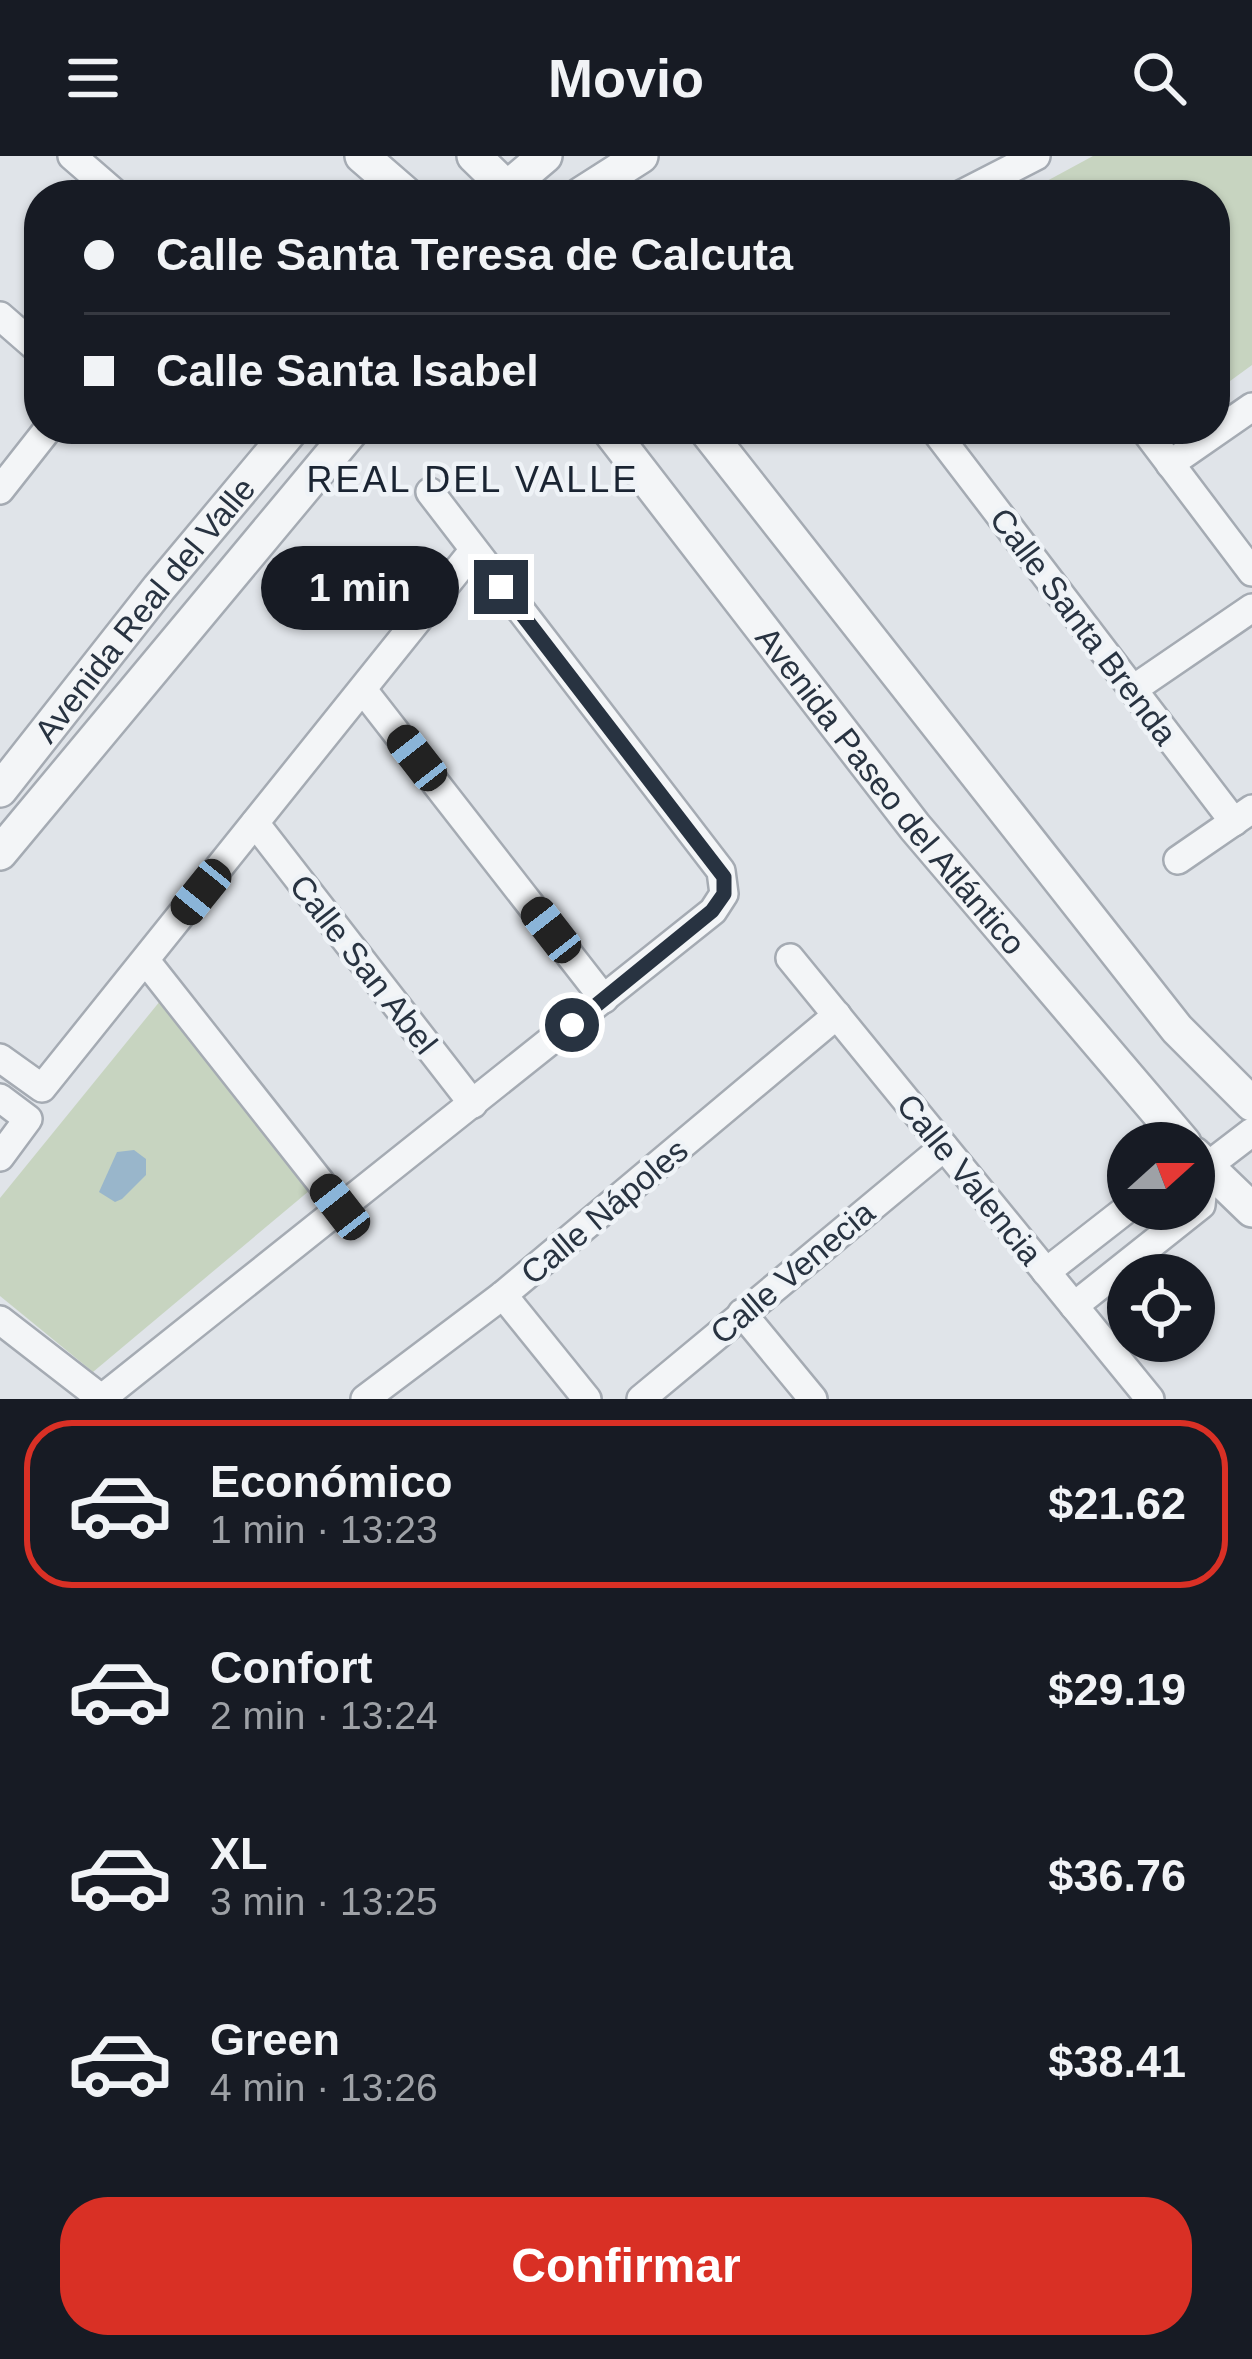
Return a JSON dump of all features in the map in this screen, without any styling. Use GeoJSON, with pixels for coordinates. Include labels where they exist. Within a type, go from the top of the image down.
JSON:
{"type":"FeatureCollection","features":[{"type":"Feature","properties":{"kind":"street"},"geometry":{"type":"LineString","coordinates":[[72,156],[100,180]]}},
{"type":"Feature","properties":{"kind":"street"},"geometry":{"type":"LineString","coordinates":[[362,156],[390,180]]}},
{"type":"Feature","properties":{"kind":"street"},"geometry":{"type":"LineString","coordinates":[[474,156],[496,180]]}},
{"type":"Feature","properties":{"kind":"street"},"geometry":{"type":"LineString","coordinates":[[520,180],[545,156]]}},
{"type":"Feature","properties":{"kind":"street"},"geometry":{"type":"LineString","coordinates":[[603,180],[641,156]]}},
{"type":"Feature","properties":{"kind":"street"},"geometry":{"type":"LineString","coordinates":[[991,180],[1036,156]]}},
{"type":"Feature","properties":{"kind":"street"},"geometry":{"type":"LineString","coordinates":[[0,316],[24,337]]}},
{"type":"Feature","properties":{"kind":"street"},"geometry":{"type":"LineString","coordinates":[[0,490],[36,444]]}},
{"type":"Feature","properties":{"kind":"street","name":"Avenida Real del Valle"},"geometry":{"type":"LineString","coordinates":[[0,790],[279,444]]}},
{"type":"Feature","properties":{"kind":"street","name":"Avenida Real del Valle"},"geometry":{"type":"LineString","coordinates":[[0,853],[341,444]]}},
{"type":"Feature","properties":{"kind":"street","name":"Avenida Paseo del Atlántico"},"geometry":{"type":"LineString","coordinates":[[620,444],[915,827],[1163,1122]]}},
{"type":"Feature","properties":{"kind":"street"},"geometry":{"type":"LineString","coordinates":[[717,444],[1177,1029],[1252,1104]]}},
{"type":"Feature","properties":{"kind":"street","name":"Calle Santa Brenda"},"geometry":{"type":"LineString","coordinates":[[945,444],[1132,690],[1243,816]]}},
{"type":"Feature","properties":{"kind":"street"},"geometry":{"type":"LineString","coordinates":[[1155,444],[1252,572]]}},
{"type":"Feature","properties":{"kind":"street"},"geometry":{"type":"LineString","coordinates":[[1170,464],[1199,444]]}},
{"type":"Feature","properties":{"kind":"street"},"geometry":{"type":"LineString","coordinates":[[0,1320],[102,1399],[721,902],[725,886],[721,871],[430,492]]}},
{"type":"Feature","properties":{"kind":"street"},"geometry":{"type":"LineString","coordinates":[[0,1058],[42,1088],[473,551]]}},
{"type":"Feature","properties":{"kind":"street"},"geometry":{"type":"LineString","coordinates":[[1132,690],[1252,608]]}},
{"type":"Feature","properties":{"kind":"street"},"geometry":{"type":"LineString","coordinates":[[364,690],[604,999]]}},
{"type":"Feature","properties":{"kind":"street"},"geometry":{"type":"LineString","coordinates":[[1178,860],[1243,816]]}},
{"type":"Feature","properties":{"kind":"street","name":"Calle San Abel"},"geometry":{"type":"LineString","coordinates":[[255,824],[473,1104]]}},
{"type":"Feature","properties":{"kind":"street","name":"Calle Valencia"},"geometry":{"type":"LineString","coordinates":[[790,958],[1150,1399]]}},
{"type":"Feature","properties":{"kind":"street"},"geometry":{"type":"LineString","coordinates":[[146,962],[340,1207]]}},
{"type":"Feature","properties":{"kind":"street","name":"Calle Nápoles"},"geometry":{"type":"LineString","coordinates":[[365,1399],[502,1295],[837,1015]]}},
{"type":"Feature","properties":{"kind":"street"},"geometry":{"type":"LineString","coordinates":[[0,1098],[28,1119],[0,1157]]}},
{"type":"Feature","properties":{"kind":"street"},"geometry":{"type":"LineString","coordinates":[[1215,1149],[1252,1132]]}},
{"type":"Feature","properties":{"kind":"street","name":"Calle Venecia"},"geometry":{"type":"LineString","coordinates":[[641,1399],[944,1147]]}},
{"type":"Feature","properties":{"kind":"street","name":"Avenida Paseo del Atlántico"},"geometry":{"type":"LineString","coordinates":[[1215,1177],[1252,1210]]}},
{"type":"Feature","properties":{"kind":"street"},"geometry":{"type":"LineString","coordinates":[[1046,1271],[1107,1224]]}},
{"type":"Feature","properties":{"kind":"street"},"geometry":{"type":"LineString","coordinates":[[1074,1306],[1170,1230]]}},
{"type":"Feature","properties":{"kind":"street"},"geometry":{"type":"LineString","coordinates":[[502,1295],[587,1399]]}},
{"type":"Feature","properties":{"kind":"street"},"geometry":{"type":"LineString","coordinates":[[742,1313],[813,1399]]}},
{"type":"Feature","properties":{"kind":"green space"},"geometry":{"type":"Polygon","coordinates":[[[1093,156],[1252,156],[1252,365],[1230,381],[1230,180],[1049,180],[1093,156]]]}},
{"type":"Feature","properties":{"kind":"green space"},"geometry":{"type":"Polygon","coordinates":[[[169,990],[309,1191],[93,1372],[0,1296],[0,1198],[169,990]]]}},
{"type":"Feature","properties":{"kind":"water"},"geometry":{"type":"Polygon","coordinates":[[[134,1150],[146,1159],[146,1175],[115,1202],[99,1192],[117,1152],[134,1150]]]}},
{"type":"Feature","properties":{"kind":"district","name":"REAL DEL VALLE"},"geometry":{"type":"Point","coordinates":[473,479]}},
{"type":"Feature","properties":{"kind":"route"},"geometry":{"type":"LineString","coordinates":[[501,587],[724,877],[724,894],[712,911],[572,1025]]}}]}
